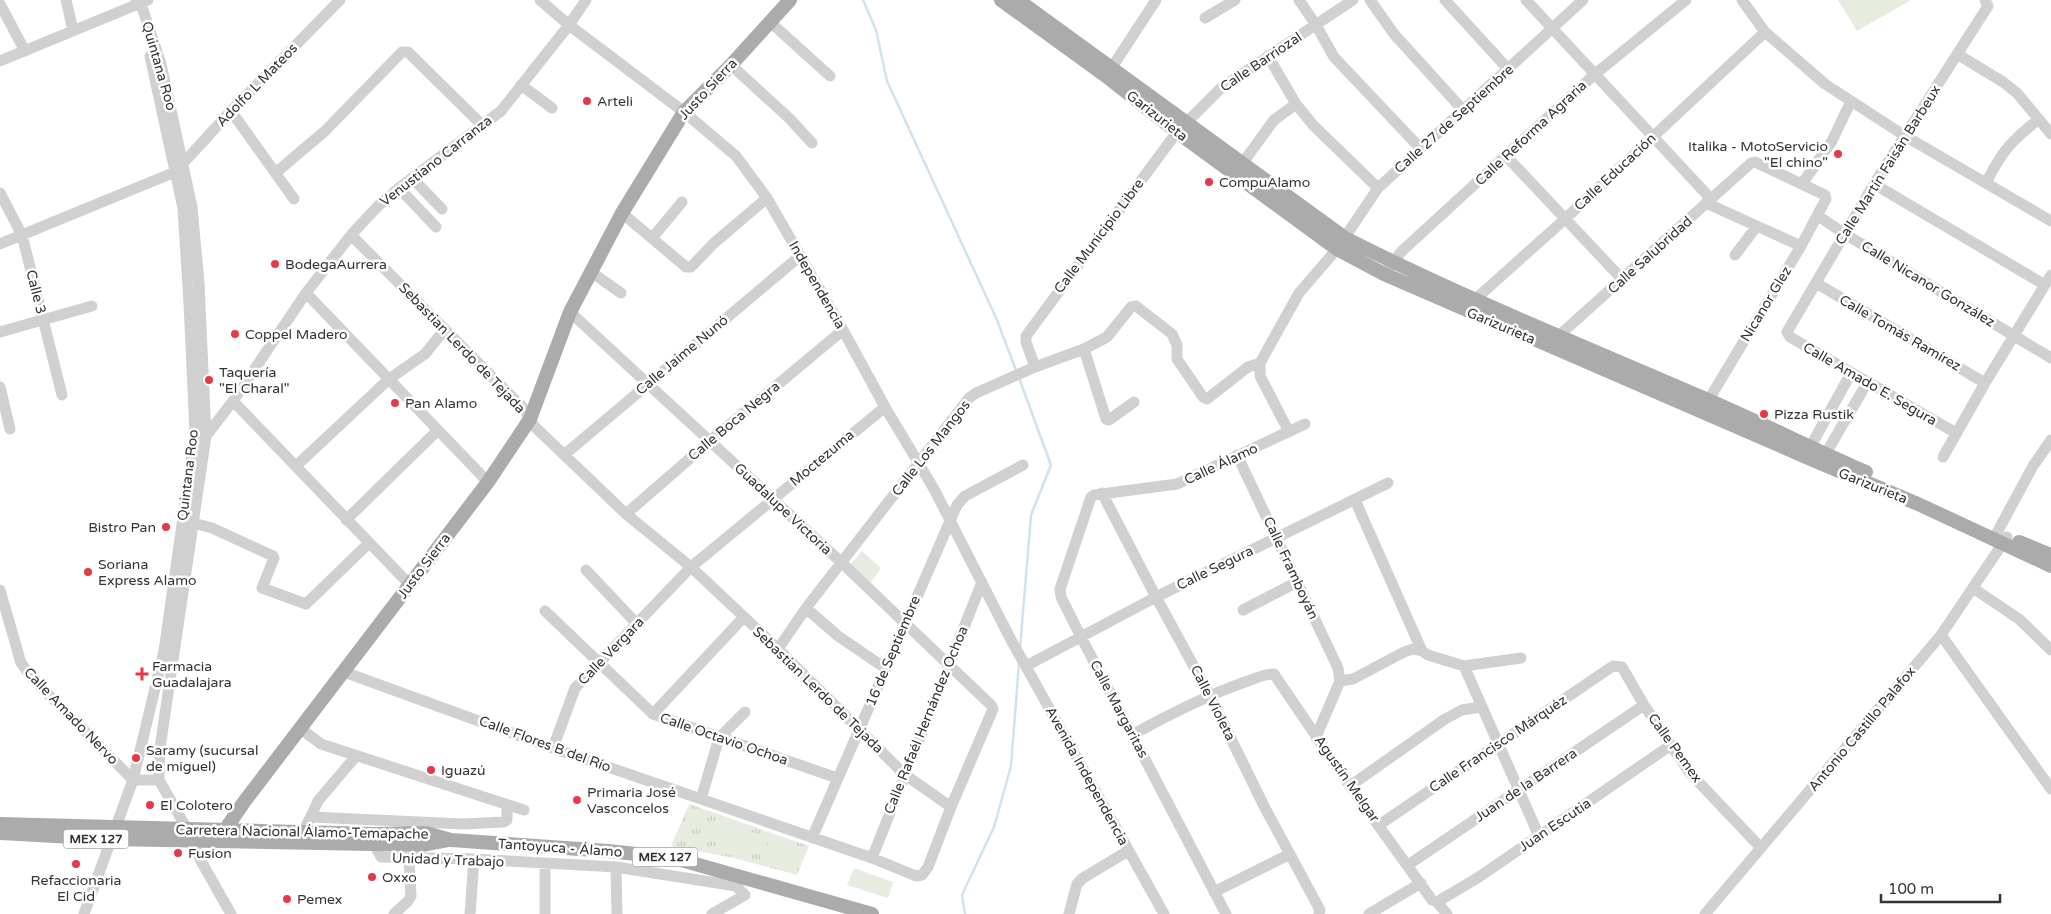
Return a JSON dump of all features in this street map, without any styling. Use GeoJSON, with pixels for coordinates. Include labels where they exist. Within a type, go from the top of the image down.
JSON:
{"type":"FeatureCollection","features":[{"type":"Feature","properties":{"kind":"main road","name":"Justo Sierra"},"geometry":{"type":"LineString","coordinates":[[226,835],[301,729],[488,482],[530,419],[570,312],[622,213],[684,112],[730,66],[790,0]]}},
{"type":"Feature","properties":{"kind":"main road","name":"Garizurieta"},"geometry":{"type":"LineString","coordinates":[[1011,2],[1109,72],[1187,122],[1341,243],[1393,262],[1475,300],[1553,341]]}},
{"type":"Feature","properties":{"kind":"main road","name":"Garizurieta"},"geometry":{"type":"LineString","coordinates":[[1109,72],[1177,132],[1384,274],[1463,310],[1553,341],[1705,406],[1918,504],[2000,538],[2051,555]]}},
{"type":"Feature","properties":{"kind":"main road","name":"Garizurieta"},"geometry":{"type":"LineString","coordinates":[[2000,538],[2051,566]]}},
{"type":"Feature","properties":{"kind":"main road","name":"Carretera Nacional Álamo-Temapache"},"geometry":{"type":"LineString","coordinates":[[0,824],[110,839],[226,835],[374,839],[423,845],[451,840]]}},
{"type":"Feature","properties":{"kind":"main road","name":"Carretera Nacional Álamo-Temapache"},"geometry":{"type":"LineString","coordinates":[[0,833],[27,829],[117,827],[190,835]]}},
{"type":"Feature","properties":{"kind":"main road","name":"Tantoyuca - Álamo"},"geometry":{"type":"LineString","coordinates":[[451,840],[608,851],[674,858],[872,914]]}},
{"type":"Feature","properties":{"kind":"street"},"geometry":{"type":"LineString","coordinates":[[66,0],[73,30]]}},
{"type":"Feature","properties":{"kind":"street","name":"Adolfo L Mateos"},"geometry":{"type":"LineString","coordinates":[[175,172],[231,111],[340,0]]}},
{"type":"Feature","properties":{"kind":"street","name":"Independencia"},"geometry":{"type":"LineString","coordinates":[[540,0],[568,25],[684,112],[736,156],[767,198],[843,330],[884,407],[950,519],[1010,638]]}},
{"type":"Feature","properties":{"kind":"street","name":"Venustiano Carranza"},"geometry":{"type":"LineString","coordinates":[[200,434],[233,401],[306,293],[350,235],[378,206],[399,188],[501,111],[586,0]]}},
{"type":"Feature","properties":{"kind":"street"},"geometry":{"type":"LineString","coordinates":[[1109,72],[1156,0]]}},
{"type":"Feature","properties":{"kind":"street"},"geometry":{"type":"LineString","coordinates":[[1205,18],[1235,0]]}},
{"type":"Feature","properties":{"kind":"street"},"geometry":{"type":"LineString","coordinates":[[1299,0],[1334,57],[1421,149]]}},
{"type":"Feature","properties":{"kind":"street","name":"Calle Barriozal"},"geometry":{"type":"LineString","coordinates":[[1177,132],[1222,87],[1353,0]]}},
{"type":"Feature","properties":{"kind":"street"},"geometry":{"type":"LineString","coordinates":[[1370,0],[1394,34],[1463,110]]}},
{"type":"Feature","properties":{"kind":"street"},"geometry":{"type":"LineString","coordinates":[[1445,0],[1508,69]]}},
{"type":"Feature","properties":{"kind":"street"},"geometry":{"type":"LineString","coordinates":[[1526,0],[1653,137],[1709,201],[1801,246]]}},
{"type":"Feature","properties":{"kind":"street","name":"Calle 27 de Septiembre"},"geometry":{"type":"LineString","coordinates":[[1260,363],[1299,293],[1341,243],[1378,188],[1553,30],[1583,0]]}},
{"type":"Feature","properties":{"kind":"street","name":"Calle Reforma Agraria"},"geometry":{"type":"LineString","coordinates":[[1384,274],[1402,251],[1594,75],[1686,0]]}},
{"type":"Feature","properties":{"kind":"street"},"geometry":{"type":"LineString","coordinates":[[1742,0],[1765,32],[1825,84],[1905,136],[2051,221]]}},
{"type":"Feature","properties":{"kind":"street","name":"Calle Martín Faisán Barbeux"},"geometry":{"type":"LineString","coordinates":[[1787,332],[1874,184],[1988,6],[1985,0]]}},
{"type":"Feature","properties":{"kind":"street"},"geometry":{"type":"LineString","coordinates":[[0,61],[138,2]]}},
{"type":"Feature","properties":{"kind":"street","name":"Quintana Roo"},"geometry":{"type":"LineString","coordinates":[[84,914],[133,780],[164,651],[200,434],[184,217],[149,41],[138,2]]}},
{"type":"Feature","properties":{"kind":"street"},"geometry":{"type":"LineString","coordinates":[[0,4],[25,50]]}},
{"type":"Feature","properties":{"kind":"street"},"geometry":{"type":"LineString","coordinates":[[769,21],[830,76]]}},
{"type":"Feature","properties":{"kind":"street","name":"Calle Educación"},"geometry":{"type":"LineString","coordinates":[[1463,310],[1564,220],[1765,32]]}},
{"type":"Feature","properties":{"kind":"street","name":"Quintana Roo"},"geometry":{"type":"LineString","coordinates":[[149,41],[168,89],[192,207],[199,283],[200,434],[193,523],[160,748],[159,780]]}},
{"type":"Feature","properties":{"kind":"street"},"geometry":{"type":"LineString","coordinates":[[274,171],[279,170],[325,131],[402,52],[408,52],[483,126]]}},
{"type":"Feature","properties":{"kind":"street"},"geometry":{"type":"LineString","coordinates":[[1957,54],[2003,82],[2017,93],[2051,134]]}},
{"type":"Feature","properties":{"kind":"street"},"geometry":{"type":"LineString","coordinates":[[1268,56],[1296,104],[1313,124],[1378,188]]}},
{"type":"Feature","properties":{"kind":"street"},"geometry":{"type":"LineString","coordinates":[[730,66],[790,119],[812,143]]}},
{"type":"Feature","properties":{"kind":"street"},"geometry":{"type":"LineString","coordinates":[[521,85],[552,108]]}},
{"type":"Feature","properties":{"kind":"street"},"geometry":{"type":"LineString","coordinates":[[1802,184],[1832,141],[1851,101]]}},
{"type":"Feature","properties":{"kind":"street"},"geometry":{"type":"LineString","coordinates":[[1242,164],[1274,120],[1296,104]]}},
{"type":"Feature","properties":{"kind":"street"},"geometry":{"type":"LineString","coordinates":[[231,111],[294,199]]}},
{"type":"Feature","properties":{"kind":"street"},"geometry":{"type":"LineString","coordinates":[[1986,182],[2000,155],[2015,138],[2039,119]]}},
{"type":"Feature","properties":{"kind":"street","name":"Calle Municipio Libre"},"geometry":{"type":"LineString","coordinates":[[1032,369],[1026,336],[1177,132]]}},
{"type":"Feature","properties":{"kind":"street"},"geometry":{"type":"LineString","coordinates":[[1506,156],[1564,220],[1622,279]]}},
{"type":"Feature","properties":{"kind":"street","name":"Calle Salubridad"},"geometry":{"type":"LineString","coordinates":[[1553,341],[1751,163],[1756,162],[1802,184]]}},
{"type":"Feature","properties":{"kind":"street"},"geometry":{"type":"LineString","coordinates":[[0,244],[175,172]]}},
{"type":"Feature","properties":{"kind":"street"},"geometry":{"type":"LineString","coordinates":[[412,178],[442,209]]}},
{"type":"Feature","properties":{"kind":"street","name":"Nicanor Glez"},"geometry":{"type":"LineString","coordinates":[[1705,406],[1801,246],[1826,199],[1825,195],[1802,184]]}},
{"type":"Feature","properties":{"kind":"street"},"geometry":{"type":"LineString","coordinates":[[1874,184],[2045,285]]}},
{"type":"Feature","properties":{"kind":"street"},"geometry":{"type":"LineString","coordinates":[[399,188],[436,227]]}},
{"type":"Feature","properties":{"kind":"street","name":"Calle 3"},"geometry":{"type":"LineString","coordinates":[[0,193],[22,235],[62,395]]}},
{"type":"Feature","properties":{"kind":"street"},"geometry":{"type":"LineString","coordinates":[[622,213],[653,237],[686,267],[691,267],[713,244],[767,198]]}},
{"type":"Feature","properties":{"kind":"street"},"geometry":{"type":"LineString","coordinates":[[653,237],[682,202]]}},
{"type":"Feature","properties":{"kind":"street","name":"Calle Nicanor González"},"geometry":{"type":"LineString","coordinates":[[1818,216],[2051,358]]}},
{"type":"Feature","properties":{"kind":"street"},"geometry":{"type":"LineString","coordinates":[[1735,255],[1757,226]]}},
{"type":"Feature","properties":{"kind":"street","name":"Sebastian Lerdo de Tejada"},"geometry":{"type":"LineString","coordinates":[[350,235],[524,409],[534,426],[564,455],[626,514],[691,567],[743,618],[778,648],[904,774],[951,807]]}},
{"type":"Feature","properties":{"kind":"street","name":"Calle Jaime Nunó"},"geometry":{"type":"LineString","coordinates":[[564,455],[800,256]]}},
{"type":"Feature","properties":{"kind":"street"},"geometry":{"type":"LineString","coordinates":[[591,272],[621,293]]}},
{"type":"Feature","properties":{"kind":"street"},"geometry":{"type":"LineString","coordinates":[[1944,457],[1985,383],[2051,275]]}},
{"type":"Feature","properties":{"kind":"street","name":"Calle Tomás Ramírez"},"geometry":{"type":"LineString","coordinates":[[1816,283],[1985,383]]}},
{"type":"Feature","properties":{"kind":"street"},"geometry":{"type":"LineString","coordinates":[[306,293],[488,482]]}},
{"type":"Feature","properties":{"kind":"street"},"geometry":{"type":"LineString","coordinates":[[0,332],[92,306]]}},
{"type":"Feature","properties":{"kind":"street","name":"Calle Los Mangos"},"geometry":{"type":"LineString","coordinates":[[778,648],[806,608],[969,398],[976,393],[1084,349],[1107,337],[1131,307],[1136,306],[1172,334],[1177,345],[1177,359],[1203,397],[1207,399],[1248,367],[1260,363]]}},
{"type":"Feature","properties":{"kind":"street","name":"Guadalupe Victoria"},"geometry":{"type":"LineString","coordinates":[[570,312],[842,563],[993,709],[951,807]]}},
{"type":"Feature","properties":{"kind":"street"},"geometry":{"type":"LineString","coordinates":[[296,466],[389,379],[425,354],[445,329]]}},
{"type":"Feature","properties":{"kind":"street","name":"Calle Boca Negra"},"geometry":{"type":"LineString","coordinates":[[626,514],[843,330]]}},
{"type":"Feature","properties":{"kind":"street","name":"Calle Amado E. Segura"},"geometry":{"type":"LineString","coordinates":[[1787,332],[1790,337],[1956,433]]}},
{"type":"Feature","properties":{"kind":"street"},"geometry":{"type":"LineString","coordinates":[[1084,349],[1106,419],[1109,420],[1134,402]]}},
{"type":"Feature","properties":{"kind":"street"},"geometry":{"type":"LineString","coordinates":[[1260,363],[1260,376],[1289,432]]}},
{"type":"Feature","properties":{"kind":"street"},"geometry":{"type":"LineString","coordinates":[[1807,452],[1851,373]]}},
{"type":"Feature","properties":{"kind":"street"},"geometry":{"type":"LineString","coordinates":[[1822,459],[1867,383]]}},
{"type":"Feature","properties":{"kind":"street"},"geometry":{"type":"LineString","coordinates":[[0,387],[10,429]]}},
{"type":"Feature","properties":{"kind":"street"},"geometry":{"type":"LineString","coordinates":[[233,401],[410,585]]}},
{"type":"Feature","properties":{"kind":"street","name":"Moctezuma"},"geometry":{"type":"LineString","coordinates":[[691,567],[884,407]]}},
{"type":"Feature","properties":{"kind":"street","name":"Calle Álamo"},"geometry":{"type":"LineString","coordinates":[[1091,497],[1102,493],[1177,484],[1305,424]]}},
{"type":"Feature","properties":{"kind":"street"},"geometry":{"type":"LineString","coordinates":[[346,520],[438,430]]}},
{"type":"Feature","properties":{"kind":"street","name":"Antonio Castillo Palafox"},"geometry":{"type":"LineString","coordinates":[[1705,914],[1941,635],[1973,588],[2000,538],[2033,466],[2051,440]]}},
{"type":"Feature","properties":{"kind":"street","name":"Calle Framboyán"},"geometry":{"type":"LineString","coordinates":[[1237,455],[1338,668],[1340,681]]}},
{"type":"Feature","properties":{"kind":"street","name":"16 de Septiembre"},"geometry":{"type":"LineString","coordinates":[[812,838],[957,506],[965,496],[1024,465]]}},
{"type":"Feature","properties":{"kind":"street","name":"Calle Segura"},"geometry":{"type":"LineString","coordinates":[[1024,663],[1156,596],[1388,484]]}},
{"type":"Feature","properties":{"kind":"street","name":"Calle Violeta"},"geometry":{"type":"LineString","coordinates":[[1102,493],[1210,696],[1320,910],[1320,914]]}},
{"type":"Feature","properties":{"kind":"street","name":"Calle Margaritas"},"geometry":{"type":"LineString","coordinates":[[1091,497],[1060,589],[1061,597],[1226,914]]}},
{"type":"Feature","properties":{"kind":"street"},"geometry":{"type":"LineString","coordinates":[[1355,500],[1422,651]]}},
{"type":"Feature","properties":{"kind":"street"},"geometry":{"type":"LineString","coordinates":[[193,523],[212,528],[273,556],[274,558],[262,588],[306,604],[368,543]]}},
{"type":"Feature","properties":{"kind":"street","name":"Calle Vergara"},"geometry":{"type":"LineString","coordinates":[[553,748],[575,688],[691,567]]}},
{"type":"Feature","properties":{"kind":"street"},"geometry":{"type":"LineString","coordinates":[[586,570],[637,624]]}},
{"type":"Feature","properties":{"kind":"street","name":"Calle Rafaél Hernández Ochoa"},"geometry":{"type":"LineString","coordinates":[[872,858],[982,582]]}},
{"type":"Feature","properties":{"kind":"street"},"geometry":{"type":"LineString","coordinates":[[1243,610],[1297,582]]}},
{"type":"Feature","properties":{"kind":"street"},"geometry":{"type":"LineString","coordinates":[[1973,588],[2019,619],[2051,650]]}},
{"type":"Feature","properties":{"kind":"street","name":"Calle Amado Nervo"},"geometry":{"type":"LineString","coordinates":[[0,590],[21,663],[26,671],[133,780]]}},
{"type":"Feature","properties":{"kind":"street"},"geometry":{"type":"LineString","coordinates":[[806,608],[838,636],[885,668]]}},
{"type":"Feature","properties":{"kind":"street","name":"Calle Octavio Ochoa"},"geometry":{"type":"LineString","coordinates":[[545,611],[653,714],[837,778]]}},
{"type":"Feature","properties":{"kind":"street"},"geometry":{"type":"LineString","coordinates":[[653,714],[743,618]]}},
{"type":"Feature","properties":{"kind":"street"},"geometry":{"type":"LineString","coordinates":[[1941,635],[2051,789]]}},
{"type":"Feature","properties":{"kind":"street","name":"Avenida Independencia"},"geometry":{"type":"LineString","coordinates":[[1010,638],[1164,914]]}},
{"type":"Feature","properties":{"kind":"street"},"geometry":{"type":"LineString","coordinates":[[1316,737],[1340,681],[1353,679],[1404,652],[1413,649],[1422,651],[1428,655],[1464,666],[1521,658]]}},
{"type":"Feature","properties":{"kind":"street"},"geometry":{"type":"LineString","coordinates":[[1464,666],[1539,836]]}},
{"type":"Feature","properties":{"kind":"street","name":"Calle Francisco Márquéz"},"geometry":{"type":"LineString","coordinates":[[1378,824],[1614,666],[1618,666]]}},
{"type":"Feature","properties":{"kind":"street","name":"Calle Pemex"},"geometry":{"type":"LineString","coordinates":[[1618,666],[1622,667],[1644,705],[1690,773],[1761,848]]}},
{"type":"Feature","properties":{"kind":"street","name":"Calle Flores B del Río"},"geometry":{"type":"LineString","coordinates":[[344,672],[553,748],[872,858],[916,876],[922,875],[928,868],[951,807]]}},
{"type":"Feature","properties":{"kind":"street","name":"Agustín Melgar"},"geometry":{"type":"LineString","coordinates":[[1210,696],[1268,674],[1274,674],[1350,786],[1432,900],[1437,902],[1447,914]]}},
{"type":"Feature","properties":{"kind":"street"},"geometry":{"type":"LineString","coordinates":[[1132,735],[1170,714],[1210,696]]}},
{"type":"Feature","properties":{"kind":"street","name":"Juan de la Barrera"},"geometry":{"type":"LineString","coordinates":[[1408,865],[1644,705]]}},
{"type":"Feature","properties":{"kind":"street"},"geometry":{"type":"LineString","coordinates":[[1350,786],[1445,719],[1462,710],[1481,707]]}},
{"type":"Feature","properties":{"kind":"street"},"geometry":{"type":"LineString","coordinates":[[701,799],[719,738],[745,712]]}},
{"type":"Feature","properties":{"kind":"street"},"geometry":{"type":"LineString","coordinates":[[301,729],[321,744],[524,810]]}},
{"type":"Feature","properties":{"kind":"street","name":"Juan Escutia"},"geometry":{"type":"LineString","coordinates":[[1437,902],[1479,877],[1671,745]]}},
{"type":"Feature","properties":{"kind":"street"},"geometry":{"type":"LineString","coordinates":[[300,838],[318,801],[356,756]]}},
{"type":"Feature","properties":{"kind":"street"},"geometry":{"type":"LineString","coordinates":[[133,780],[159,780],[231,914]]}},
{"type":"Feature","properties":{"kind":"street"},"geometry":{"type":"LineString","coordinates":[[310,817],[463,824],[504,822],[507,820],[507,805]]}},
{"type":"Feature","properties":{"kind":"street","name":"Unidad y Trabajo"},"geometry":{"type":"LineString","coordinates":[[374,839],[381,857],[474,859],[616,867],[736,886],[745,895],[712,914]]}},
{"type":"Feature","properties":{"kind":"street"},"geometry":{"type":"LineString","coordinates":[[1069,914],[1077,884],[1082,878],[1128,851]]}},
{"type":"Feature","properties":{"kind":"street"},"geometry":{"type":"LineString","coordinates":[[1214,892],[1290,854]]}},
{"type":"Feature","properties":{"kind":"street"},"geometry":{"type":"LineString","coordinates":[[394,914],[408,902],[410,896],[409,859]]}},
{"type":"Feature","properties":{"kind":"street"},"geometry":{"type":"LineString","coordinates":[[470,914],[474,859]]}},
{"type":"Feature","properties":{"kind":"street"},"geometry":{"type":"LineString","coordinates":[[545,864],[545,914]]}},
{"type":"Feature","properties":{"kind":"street"},"geometry":{"type":"LineString","coordinates":[[616,867],[617,914]]}},
{"type":"Feature","properties":{"kind":"street"},"geometry":{"type":"LineString","coordinates":[[1369,914],[1421,883]]}},
{"type":"Feature","properties":{"kind":"green space"},"geometry":{"type":"Polygon","coordinates":[[[1838,0],[1911,0],[1857,31],[1838,0]]]}},
{"type":"Feature","properties":{"kind":"green space"},"geometry":{"type":"Polygon","coordinates":[[[862,551],[881,568],[869,585],[849,566],[862,551]]]}},
{"type":"Feature","properties":{"kind":"green space"},"geometry":{"type":"Polygon","coordinates":[[[689,804],[809,846],[797,875],[734,858],[671,846],[689,804]]]}},
{"type":"Feature","properties":{"kind":"green space"},"geometry":{"type":"Polygon","coordinates":[[[721,822],[758,834],[750,851],[716,840],[721,822]]]}},
{"type":"Feature","properties":{"kind":"green space"},"geometry":{"type":"Polygon","coordinates":[[[769,841],[803,851],[797,869],[763,860],[769,841]]]}},
{"type":"Feature","properties":{"kind":"green space"},"geometry":{"type":"Polygon","coordinates":[[[854,868],[893,882],[888,898],[847,885],[854,868]]]}},
{"type":"Feature","properties":{"kind":"waterway"},"geometry":{"type":"LineString","coordinates":[[863,0],[876,30],[887,81],[997,320],[1017,373]]}},
{"type":"Feature","properties":{"kind":"waterway"},"geometry":{"type":"LineString","coordinates":[[1019,378],[1051,465],[1031,515],[1020,648]]}},
{"type":"Feature","properties":{"kind":"waterway"},"geometry":{"type":"LineString","coordinates":[[965,914],[962,895],[994,827],[1011,766],[1019,663]]}},
{"type":"Feature","properties":{"kind":"place","name":"Arteli"},"geometry":{"type":"Point","coordinates":[587,101]}},
{"type":"Feature","properties":{"kind":"place","name":"Italika - MotoServicio \"El chino\""},"geometry":{"type":"Point","coordinates":[1838,154]}},
{"type":"Feature","properties":{"kind":"place","name":"CompuAlamo"},"geometry":{"type":"Point","coordinates":[1209,182]}},
{"type":"Feature","properties":{"kind":"place","name":"BodegaAurrera"},"geometry":{"type":"Point","coordinates":[275,264]}},
{"type":"Feature","properties":{"kind":"place","name":"Coppel Madero"},"geometry":{"type":"Point","coordinates":[235,334]}},
{"type":"Feature","properties":{"kind":"place","name":"Taquería \"El Charal\""},"geometry":{"type":"Point","coordinates":[209,380]}},
{"type":"Feature","properties":{"kind":"place","name":"Pan Alamo"},"geometry":{"type":"Point","coordinates":[395,403]}},
{"type":"Feature","properties":{"kind":"place","name":"Pizza Rustik"},"geometry":{"type":"Point","coordinates":[1764,414]}},
{"type":"Feature","properties":{"kind":"place","name":"Bistro Pan"},"geometry":{"type":"Point","coordinates":[166,527]}},
{"type":"Feature","properties":{"kind":"place","name":"Soriana Express Alamo"},"geometry":{"type":"Point","coordinates":[88,572]}},
{"type":"Feature","properties":{"kind":"place","name":"Farmacia Guadalajara"},"geometry":{"type":"Point","coordinates":[142,674]}},
{"type":"Feature","properties":{"kind":"place","name":"Saramy (sucursal de miguel)"},"geometry":{"type":"Point","coordinates":[136,758]}},
{"type":"Feature","properties":{"kind":"place","name":"Iguazú"},"geometry":{"type":"Point","coordinates":[431,770]}},
{"type":"Feature","properties":{"kind":"place","name":"Primaria José Vasconcelos"},"geometry":{"type":"Point","coordinates":[577,800]}},
{"type":"Feature","properties":{"kind":"place","name":"El Colotero"},"geometry":{"type":"Point","coordinates":[150,805]}},
{"type":"Feature","properties":{"kind":"place","name":"Fusion"},"geometry":{"type":"Point","coordinates":[178,853]}},
{"type":"Feature","properties":{"kind":"place","name":"Refaccionaria El Cid"},"geometry":{"type":"Point","coordinates":[76,864]}},
{"type":"Feature","properties":{"kind":"place","name":"Oxxo"},"geometry":{"type":"Point","coordinates":[372,877]}},
{"type":"Feature","properties":{"kind":"place","name":"Pemex"},"geometry":{"type":"Point","coordinates":[287,899]}}]}
